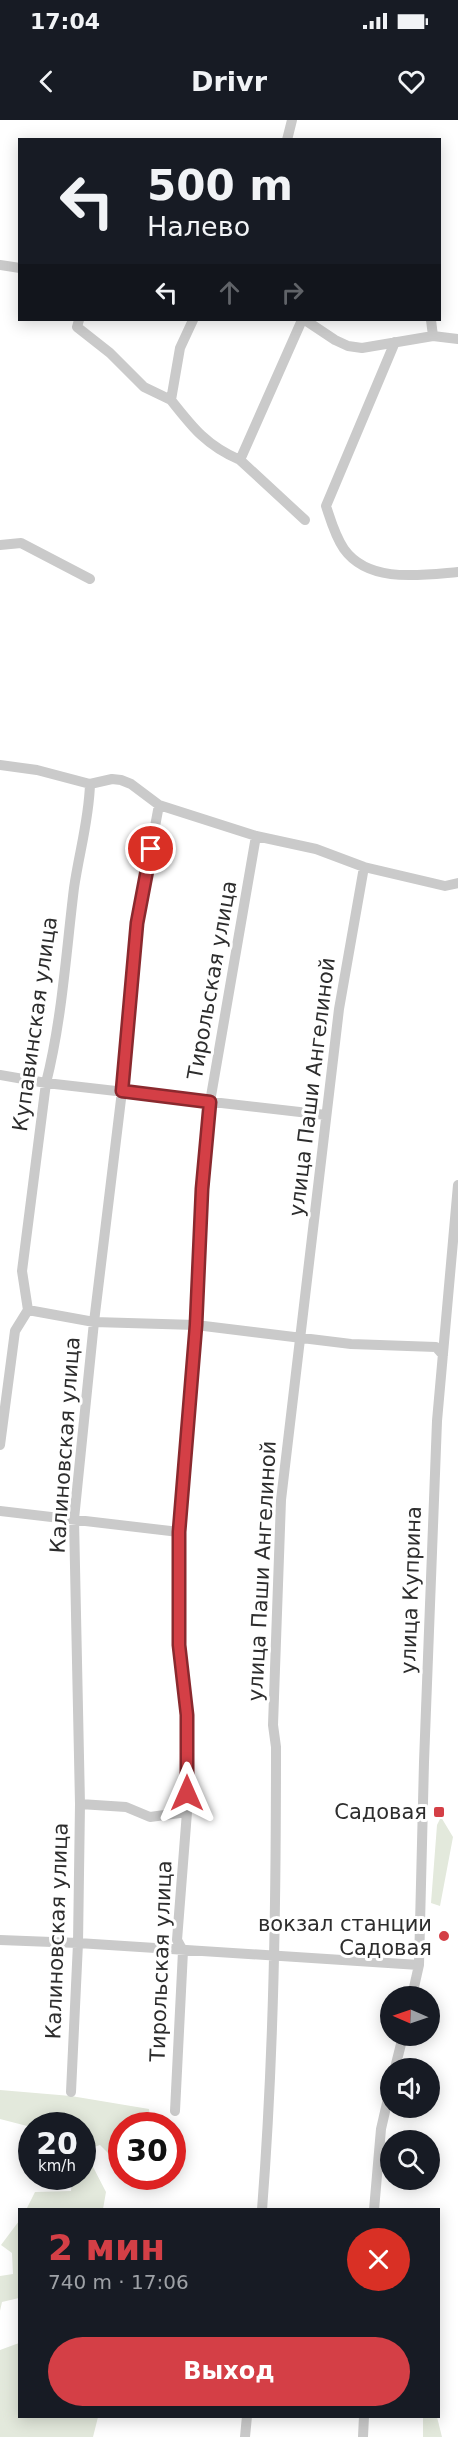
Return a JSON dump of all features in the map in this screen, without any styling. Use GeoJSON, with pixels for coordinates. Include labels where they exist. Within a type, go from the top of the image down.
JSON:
{"type":"FeatureCollection","features":[{"type":"Feature","properties":{"kind":"street"},"geometry":{"type":"LineString","coordinates":[[288,138],[292,120]]}},
{"type":"Feature","properties":{"kind":"street"},"geometry":{"type":"LineString","coordinates":[[0,266],[18,268]]}},
{"type":"Feature","properties":{"kind":"street"},"geometry":{"type":"LineString","coordinates":[[79,321],[77,327],[110,353],[144,387],[171,400],[198,434],[221,452],[240,460],[305,519]]}},
{"type":"Feature","properties":{"kind":"street"},"geometry":{"type":"LineString","coordinates":[[171,400],[180,348],[194,321]]}},
{"type":"Feature","properties":{"kind":"street"},"geometry":{"type":"LineString","coordinates":[[240,460],[304,321]]}},
{"type":"Feature","properties":{"kind":"street"},"geometry":{"type":"LineString","coordinates":[[306,321],[348,346],[362,348],[433,336],[458,339]]}},
{"type":"Feature","properties":{"kind":"street"},"geometry":{"type":"LineString","coordinates":[[431,321],[433,336]]}},
{"type":"Feature","properties":{"kind":"street"},"geometry":{"type":"LineString","coordinates":[[395,342],[326,506],[333,529],[345,551],[364,566],[385,574],[408,577],[458,572]]}},
{"type":"Feature","properties":{"kind":"street"},"geometry":{"type":"LineString","coordinates":[[0,545],[21,543],[90,579]]}},
{"type":"Feature","properties":{"kind":"street"},"geometry":{"type":"LineString","coordinates":[[0,765],[37,770],[90,784],[112,779],[121,780],[159,805],[256,836],[316,849],[364,867],[445,886],[458,883]]}},
{"type":"Feature","properties":{"kind":"street","name":"Купавинская улица"},"geometry":{"type":"LineString","coordinates":[[28,1310],[22,1271],[46,1083],[53,1054],[75,884],[89,808],[90,784]]}},
{"type":"Feature","properties":{"kind":"street","name":"Калиновская улица"},"geometry":{"type":"LineString","coordinates":[[71,2092],[78,1942],[80,1804],[74,1519],[94,1322],[122,1091],[137,923],[159,805]]}},
{"type":"Feature","properties":{"kind":"street","name":"Тирольская улица"},"geometry":{"type":"LineString","coordinates":[[175,2111],[183,1951],[177,1940],[186,1812],[187,1715],[179,1645],[179,1532],[196,1325],[202,1189],[210,1102],[256,836]]}},
{"type":"Feature","properties":{"kind":"street","name":"улица Паши Ангелиной"},"geometry":{"type":"LineString","coordinates":[[262,2208],[269,2121],[275,1958],[276,1746],[273,1725],[281,1500],[339,1009],[364,867]]}},
{"type":"Feature","properties":{"kind":"street"},"geometry":{"type":"LineString","coordinates":[[0,1075],[46,1083],[326,1115]]}},
{"type":"Feature","properties":{"kind":"street","name":"улица Куприна"},"geometry":{"type":"LineString","coordinates":[[414,1986],[419,1965],[437,1420],[458,1185]]}},
{"type":"Feature","properties":{"kind":"street"},"geometry":{"type":"LineString","coordinates":[[0,1446],[15,1331],[28,1310],[94,1322],[196,1325],[351,1344],[436,1347],[443,1355]]}},
{"type":"Feature","properties":{"kind":"street"},"geometry":{"type":"LineString","coordinates":[[0,1511],[179,1532]]}},
{"type":"Feature","properties":{"kind":"street"},"geometry":{"type":"LineString","coordinates":[[80,1804],[126,1807],[150,1817],[186,1812]]}},
{"type":"Feature","properties":{"kind":"street"},"geometry":{"type":"LineString","coordinates":[[0,1940],[78,1942],[275,1958],[419,1965]]}},
{"type":"Feature","properties":{"kind":"street"},"geometry":{"type":"LineString","coordinates":[[374,2208],[384,2118]]}},
{"type":"Feature","properties":{"kind":"street"},"geometry":{"type":"LineString","coordinates":[[245,2437],[247,2418]]}},
{"type":"Feature","properties":{"kind":"street"},"geometry":{"type":"LineString","coordinates":[[363,2437],[364,2418]]}},
{"type":"Feature","properties":{"kind":"shaded area"},"geometry":{"type":"Polygon","coordinates":[[[441,1817],[453,1837],[440,1906],[431,1903],[437,1825],[441,1817]]]}},
{"type":"Feature","properties":{"kind":"shaded area"},"geometry":{"type":"Polygon","coordinates":[[[0,2090],[71,2096],[149,2109],[149,2112],[108,2112],[108,2153],[100,2145],[96,2146],[96,2112],[18,2112],[18,2124],[0,2119],[0,2090]]]}},
{"type":"Feature","properties":{"kind":"shaded area"},"geometry":{"type":"Polygon","coordinates":[[[96,2173],[106,2192],[103,2208],[27,2208],[35,2192],[96,2190],[96,2173]]]}},
{"type":"Feature","properties":{"kind":"shaded area"},"geometry":{"type":"Polygon","coordinates":[[[18,2222],[18,2298],[2,2302],[0,2311],[0,2276],[13,2274],[12,2253],[1,2245],[18,2222]]]}},
{"type":"Feature","properties":{"kind":"shaded area"},"geometry":{"type":"Polygon","coordinates":[[[18,2343],[18,2418],[98,2418],[93,2437],[0,2437],[0,2350],[18,2343]]]}},
{"type":"Feature","properties":{"kind":"shaded area"},"geometry":{"type":"Polygon","coordinates":[[[423,2418],[437,2418],[442,2437],[423,2437],[423,2418]]]}},
{"type":"Feature","properties":{"kind":"place","name":"Садовая"},"geometry":{"type":"Point","coordinates":[439,1812]}},
{"type":"Feature","properties":{"kind":"place","name":"вокзал станции Садовая"},"geometry":{"type":"Point","coordinates":[444,1936]}},
{"type":"Feature","properties":{"kind":"route"},"geometry":{"type":"LineString","coordinates":[[151,849],[137,923],[122,1091],[210,1102],[202,1189],[196,1325],[179,1532],[179,1645],[187,1715],[187,1793]]}}]}
